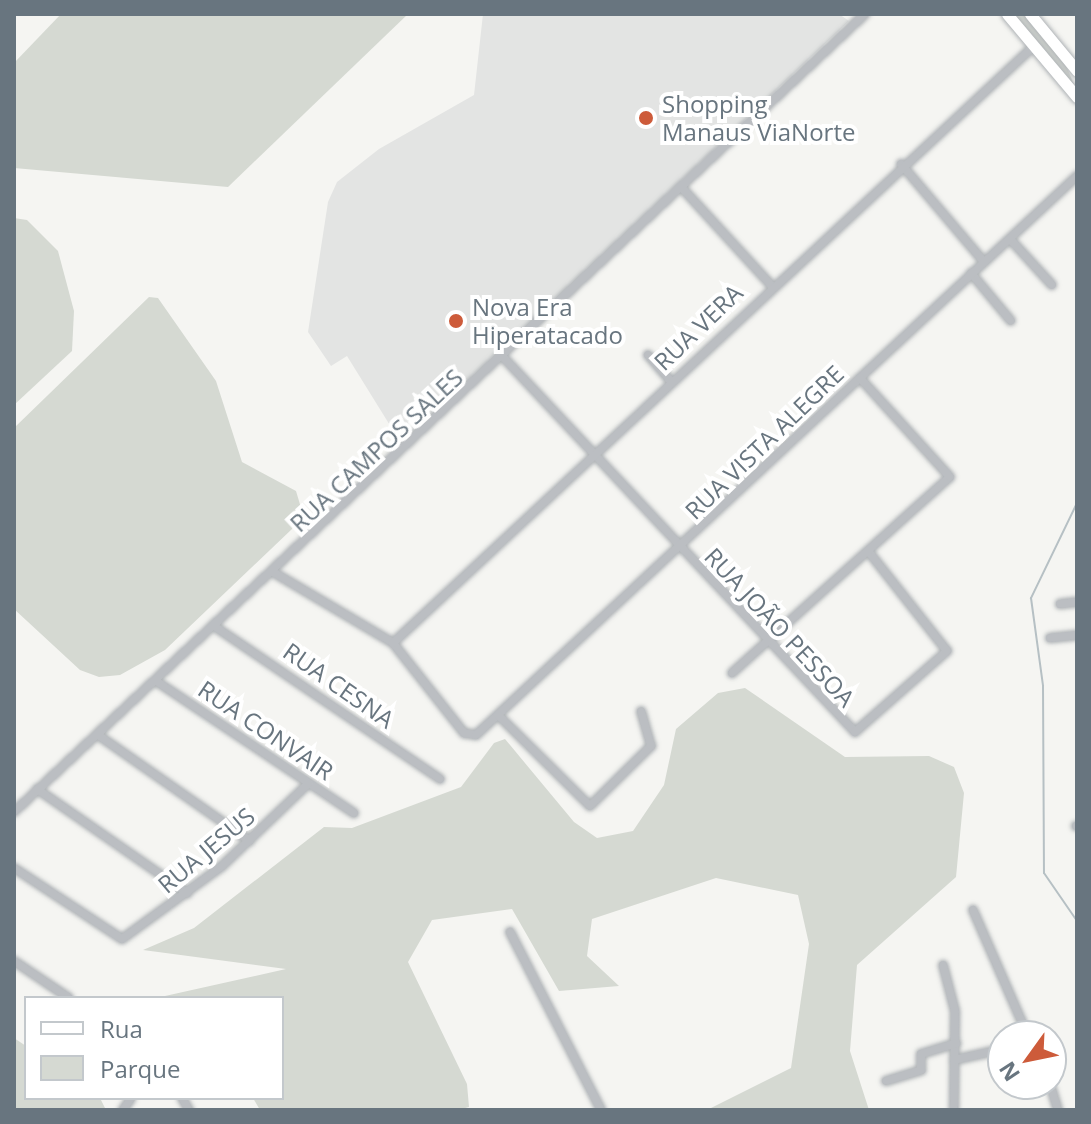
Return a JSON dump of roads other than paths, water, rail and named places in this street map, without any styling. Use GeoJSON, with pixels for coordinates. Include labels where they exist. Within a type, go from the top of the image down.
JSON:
{"type":"FeatureCollection","features":[{"type":"Feature","properties":{"kind":"main road"},"geometry":{"type":"LineString","coordinates":[[1007,14],[1077,97]]}},
{"type":"Feature","properties":{"kind":"main road"},"geometry":{"type":"LineString","coordinates":[[1030,14],[1077,71]]}},
{"type":"Feature","properties":{"kind":"street","name":"RUA CAMPOS SALES"},"geometry":{"type":"LineString","coordinates":[[14,812],[504,358],[865,14]]}},
{"type":"Feature","properties":{"kind":"street","name":"RUA VERA"},"geometry":{"type":"LineString","coordinates":[[393,643],[591,452],[671,381],[901,164],[1035,45]]}},
{"type":"Feature","properties":{"kind":"street"},"geometry":{"type":"LineString","coordinates":[[901,164],[984,262]]}},
{"type":"Feature","properties":{"kind":"street","name":"RUA VISTA ALEGRE"},"geometry":{"type":"LineString","coordinates":[[393,643],[464,733],[476,735],[681,548],[1077,176]]}},
{"type":"Feature","properties":{"kind":"street"},"geometry":{"type":"LineString","coordinates":[[682,188],[771,285]]}},
{"type":"Feature","properties":{"kind":"street"},"geometry":{"type":"LineString","coordinates":[[1010,239],[1052,285]]}},
{"type":"Feature","properties":{"kind":"street"},"geometry":{"type":"LineString","coordinates":[[971,273],[1011,321]]}},
{"type":"Feature","properties":{"kind":"street"},"geometry":{"type":"LineString","coordinates":[[648,355],[671,381]]}},
{"type":"Feature","properties":{"kind":"street","name":"RUA JOÃO PESSOA"},"geometry":{"type":"LineString","coordinates":[[504,358],[846,728],[869,727],[947,651],[934,630],[868,551]]}},
{"type":"Feature","properties":{"kind":"street"},"geometry":{"type":"LineString","coordinates":[[732,673],[950,477],[860,378]]}},
{"type":"Feature","properties":{"kind":"street"},"geometry":{"type":"LineString","coordinates":[[273,572],[393,643]]}},
{"type":"Feature","properties":{"kind":"street"},"geometry":{"type":"LineString","coordinates":[[1060,604],[1077,602]]}},
{"type":"Feature","properties":{"kind":"street","name":"RUA CESNA"},"geometry":{"type":"LineString","coordinates":[[214,626],[440,779]]}},
{"type":"Feature","properties":{"kind":"street"},"geometry":{"type":"LineString","coordinates":[[1050,638],[1077,635]]}},
{"type":"Feature","properties":{"kind":"street","name":"RUA CONVAIR"},"geometry":{"type":"LineString","coordinates":[[156,681],[354,813]]}},
{"type":"Feature","properties":{"kind":"street"},"geometry":{"type":"LineString","coordinates":[[498,715],[590,806],[651,746],[641,711]]}},
{"type":"Feature","properties":{"kind":"street"},"geometry":{"type":"LineString","coordinates":[[98,735],[250,841]]}},
{"type":"Feature","properties":{"kind":"street","name":"RUA JESUS"},"geometry":{"type":"LineString","coordinates":[[14,868],[122,939],[187,893],[250,841],[309,783]]}},
{"type":"Feature","properties":{"kind":"street"},"geometry":{"type":"LineString","coordinates":[[37,789],[187,893]]}},
{"type":"Feature","properties":{"kind":"street"},"geometry":{"type":"LineString","coordinates":[[973,910],[1021,1020]]}},
{"type":"Feature","properties":{"kind":"street"},"geometry":{"type":"LineString","coordinates":[[510,932],[601,1110]]}},
{"type":"Feature","properties":{"kind":"street"},"geometry":{"type":"LineString","coordinates":[[14,961],[66,996]]}},
{"type":"Feature","properties":{"kind":"street"},"geometry":{"type":"LineString","coordinates":[[943,965],[956,1043],[954,1110]]}},
{"type":"Feature","properties":{"kind":"street"},"geometry":{"type":"LineString","coordinates":[[886,1081],[921,1070],[921,1054],[956,1043]]}},
{"type":"Feature","properties":{"kind":"street"},"geometry":{"type":"LineString","coordinates":[[954,1060],[987,1053]]}},
{"type":"Feature","properties":{"kind":"waterway"},"geometry":{"type":"LineString","coordinates":[[1077,503],[1031,598],[1043,686],[1044,873],[1077,921]]}},
{"type":"Feature","properties":{"kind":"place","name":"Shopping Manaus ViaNorte"},"geometry":{"type":"Point","coordinates":[646,118]}},
{"type":"Feature","properties":{"kind":"place","name":"Nova Era Hiperatacado"},"geometry":{"type":"Point","coordinates":[456,321]}}]}
